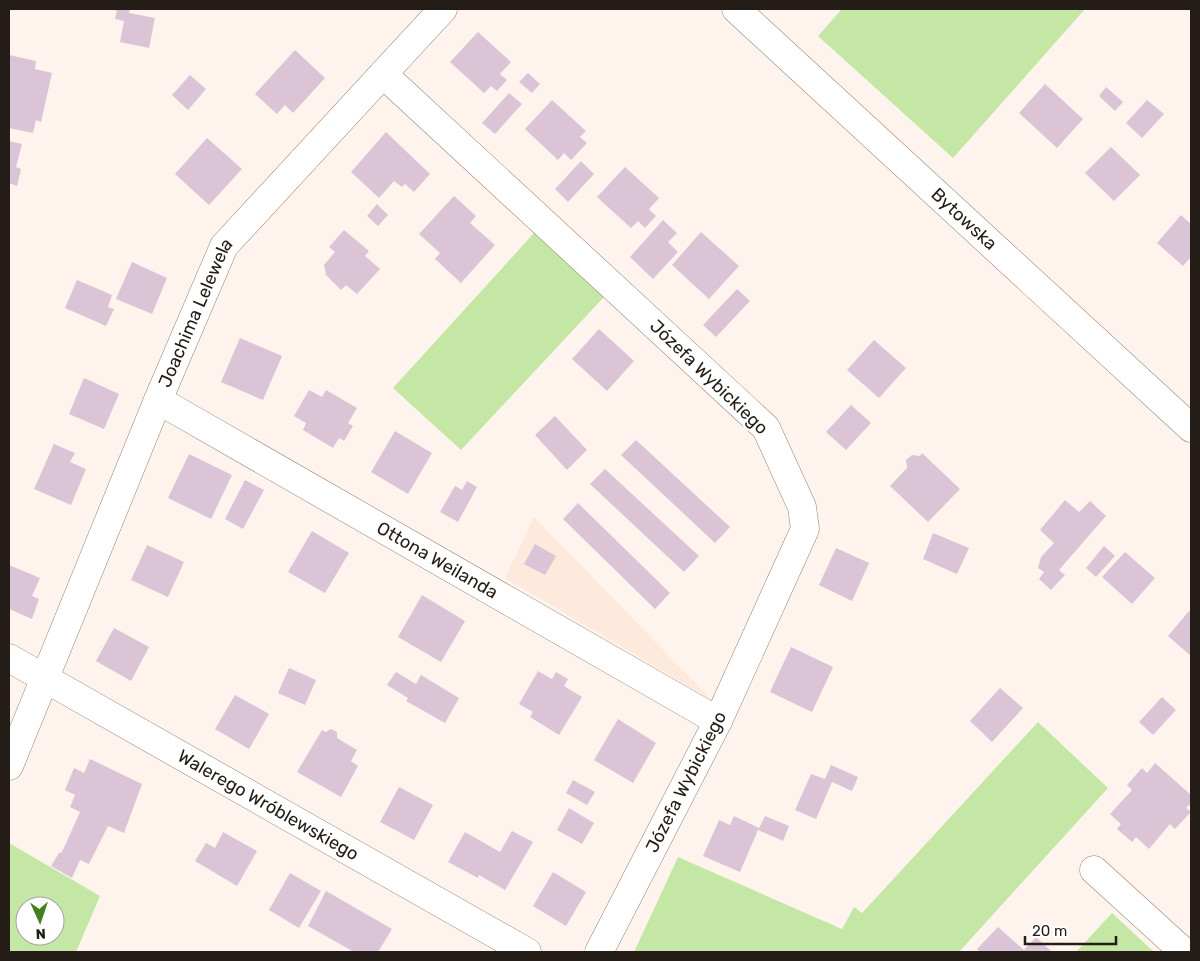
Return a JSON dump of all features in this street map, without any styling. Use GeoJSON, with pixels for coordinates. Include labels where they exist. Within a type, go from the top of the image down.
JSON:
{"type":"FeatureCollection","features":[{"type":"Feature","properties":{"kind":"street","name":"Joachima Lelewela"},"geometry":{"type":"LineString","coordinates":[[9,766],[158,400],[224,246],[443,9]]}},
{"type":"Feature","properties":{"kind":"street","name":"Bytowska"},"geometry":{"type":"LineString","coordinates":[[736,9],[1191,428]]}},
{"type":"Feature","properties":{"kind":"street","name":"Józefa Wybickiego"},"geometry":{"type":"LineString","coordinates":[[383,74],[766,428],[802,507],[805,529],[718,721],[599,952]]}},
{"type":"Feature","properties":{"kind":"street","name":"Ottona Weilanda"},"geometry":{"type":"LineString","coordinates":[[158,400],[718,721]]}},
{"type":"Feature","properties":{"kind":"street","name":"Walerego Wróblewskiego"},"geometry":{"type":"LineString","coordinates":[[9,658],[527,952]]}},
{"type":"Feature","properties":{"kind":"street"},"geometry":{"type":"LineString","coordinates":[[1094,870],[1184,952]]}},
{"type":"Feature","properties":{"kind":"shaded area"},"geometry":{"type":"Polygon","coordinates":[[[534,517],[712,700],[505,578],[534,517]]]}},
{"type":"Feature","properties":{"kind":"green space"},"geometry":{"type":"Polygon","coordinates":[[[842,9],[1085,9],[953,158],[818,36],[842,9]]]}},
{"type":"Feature","properties":{"kind":"green space"},"geometry":{"type":"Polygon","coordinates":[[[535,232],[604,297],[461,450],[393,388],[535,232]]]}},
{"type":"Feature","properties":{"kind":"green space"},"geometry":{"type":"Polygon","coordinates":[[[1038,722],[1108,788],[959,952],[634,952],[678,857],[842,929],[854,907],[862,913],[1038,722]]]}},
{"type":"Feature","properties":{"kind":"green space"},"geometry":{"type":"Polygon","coordinates":[[[9,843],[100,896],[76,952],[9,952],[9,843]]]}},
{"type":"Feature","properties":{"kind":"green space"},"geometry":{"type":"Polygon","coordinates":[[[1112,913],[1154,952],[1076,952],[1112,913]]]}},
{"type":"Feature","properties":{"kind":"building"},"geometry":{"type":"Polygon","coordinates":[[[111,9],[130,9],[129,13],[155,18],[149,48],[120,42],[124,21],[115,19],[117,11],[111,9]]]}},
{"type":"Feature","properties":{"kind":"building"},"geometry":{"type":"Polygon","coordinates":[[[478,32],[511,62],[500,74],[507,80],[497,91],[491,86],[484,93],[450,62],[478,32]]]}},
{"type":"Feature","properties":{"kind":"building"},"geometry":{"type":"Polygon","coordinates":[[[295,50],[325,78],[293,113],[285,105],[277,114],[255,94],[295,50]]]}},
{"type":"Feature","properties":{"kind":"building"},"geometry":{"type":"Polygon","coordinates":[[[9,55],[36,61],[35,69],[52,73],[41,122],[36,120],[33,133],[9,128],[9,55]]]}},
{"type":"Feature","properties":{"kind":"building"},"geometry":{"type":"Polygon","coordinates":[[[528,73],[540,84],[532,93],[519,82],[528,73]]]}},
{"type":"Feature","properties":{"kind":"building"},"geometry":{"type":"Polygon","coordinates":[[[190,75],[206,89],[188,110],[172,95],[190,75]]]}},
{"type":"Feature","properties":{"kind":"building"},"geometry":{"type":"Polygon","coordinates":[[[1045,84],[1083,119],[1057,148],[1019,113],[1045,84]]]}},
{"type":"Feature","properties":{"kind":"building"},"geometry":{"type":"Polygon","coordinates":[[[1106,87],[1123,102],[1115,111],[1099,96],[1106,87]]]}},
{"type":"Feature","properties":{"kind":"building"},"geometry":{"type":"Polygon","coordinates":[[[509,93],[522,104],[495,134],[482,123],[509,93]]]}},
{"type":"Feature","properties":{"kind":"building"},"geometry":{"type":"Polygon","coordinates":[[[552,100],[586,131],[580,137],[587,143],[571,160],[564,153],[558,160],[525,129],[552,100]]]}},
{"type":"Feature","properties":{"kind":"building"},"geometry":{"type":"Polygon","coordinates":[[[1147,100],[1164,114],[1142,138],[1126,123],[1147,100]]]}},
{"type":"Feature","properties":{"kind":"building"},"geometry":{"type":"Polygon","coordinates":[[[386,132],[430,174],[414,192],[405,184],[402,187],[394,181],[379,198],[351,172],[386,132]]]}},
{"type":"Feature","properties":{"kind":"building"},"geometry":{"type":"Polygon","coordinates":[[[207,138],[242,169],[209,205],[175,174],[207,138]]]}},
{"type":"Feature","properties":{"kind":"building"},"geometry":{"type":"Polygon","coordinates":[[[9,141],[22,144],[16,167],[21,169],[17,186],[9,183],[9,141]]]}},
{"type":"Feature","properties":{"kind":"building"},"geometry":{"type":"Polygon","coordinates":[[[1111,147],[1140,175],[1114,201],[1085,173],[1111,147]]]}},
{"type":"Feature","properties":{"kind":"building"},"geometry":{"type":"Polygon","coordinates":[[[581,161],[594,174],[568,202],[555,189],[581,161]]]}},
{"type":"Feature","properties":{"kind":"building"},"geometry":{"type":"Polygon","coordinates":[[[625,167],[659,198],[649,209],[656,216],[645,228],[638,221],[631,228],[597,197],[625,167]]]}},
{"type":"Feature","properties":{"kind":"building"},"geometry":{"type":"Polygon","coordinates":[[[454,196],[476,216],[470,223],[495,245],[461,283],[435,259],[440,253],[419,234],[454,196]]]}},
{"type":"Feature","properties":{"kind":"building"},"geometry":{"type":"Polygon","coordinates":[[[377,204],[388,215],[378,226],[367,216],[377,204]]]}},
{"type":"Feature","properties":{"kind":"building"},"geometry":{"type":"Polygon","coordinates":[[[1181,215],[1191,224],[1191,257],[1183,266],[1157,243],[1181,215]]]}},
{"type":"Feature","properties":{"kind":"building"},"geometry":{"type":"Polygon","coordinates":[[[663,220],[677,233],[668,242],[678,252],[653,279],[630,257],[663,220]]]}},
{"type":"Feature","properties":{"kind":"building"},"geometry":{"type":"Polygon","coordinates":[[[344,230],[369,251],[365,256],[380,269],[357,294],[346,285],[341,290],[326,275],[324,265],[335,252],[329,247],[344,230]]]}},
{"type":"Feature","properties":{"kind":"building"},"geometry":{"type":"Polygon","coordinates":[[[701,232],[739,266],[709,299],[672,265],[701,232]]]}},
{"type":"Feature","properties":{"kind":"building"},"geometry":{"type":"Polygon","coordinates":[[[132,262],[167,278],[152,314],[116,299],[132,262]]]}},
{"type":"Feature","properties":{"kind":"building"},"geometry":{"type":"Polygon","coordinates":[[[77,280],[112,295],[108,307],[114,309],[106,326],[65,308],[77,280]]]}},
{"type":"Feature","properties":{"kind":"building"},"geometry":{"type":"Polygon","coordinates":[[[737,289],[750,301],[716,337],[703,325],[737,289]]]}},
{"type":"Feature","properties":{"kind":"building"},"geometry":{"type":"Polygon","coordinates":[[[599,329],[634,361],[607,391],[572,359],[599,329]]]}},
{"type":"Feature","properties":{"kind":"building"},"geometry":{"type":"Polygon","coordinates":[[[240,338],[282,356],[263,400],[221,382],[240,338]]]}},
{"type":"Feature","properties":{"kind":"building"},"geometry":{"type":"Polygon","coordinates":[[[874,340],[906,368],[879,398],[847,370],[874,340]]]}},
{"type":"Feature","properties":{"kind":"building"},"geometry":{"type":"Polygon","coordinates":[[[84,378],[119,394],[104,429],[69,414],[84,378]]]}},
{"type":"Feature","properties":{"kind":"building"},"geometry":{"type":"Polygon","coordinates":[[[309,390],[322,397],[326,390],[357,408],[348,423],[353,426],[344,441],[339,438],[333,448],[303,430],[306,423],[294,416],[309,390]]]}},
{"type":"Feature","properties":{"kind":"building"},"geometry":{"type":"Polygon","coordinates":[[[851,405],[871,423],[846,450],[826,432],[851,405]]]}},
{"type":"Feature","properties":{"kind":"building"},"geometry":{"type":"Polygon","coordinates":[[[555,416],[587,450],[567,470],[535,435],[555,416]]]}},
{"type":"Feature","properties":{"kind":"building"},"geometry":{"type":"Polygon","coordinates":[[[395,431],[432,453],[408,494],[371,472],[395,431]]]}},
{"type":"Feature","properties":{"kind":"building"},"geometry":{"type":"Polygon","coordinates":[[[636,440],[730,527],[715,543],[621,455],[636,440]]]}},
{"type":"Feature","properties":{"kind":"building"},"geometry":{"type":"Polygon","coordinates":[[[54,444],[75,453],[70,462],[86,469],[71,505],[34,489],[54,444]]]}},
{"type":"Feature","properties":{"kind":"building"},"geometry":{"type":"Polygon","coordinates":[[[922,453],[960,489],[928,522],[890,486],[907,468],[906,460],[912,455],[920,456],[922,453]]]}},
{"type":"Feature","properties":{"kind":"building"},"geometry":{"type":"Polygon","coordinates":[[[189,454],[232,475],[211,519],[168,498],[189,454]]]}},
{"type":"Feature","properties":{"kind":"building"},"geometry":{"type":"Polygon","coordinates":[[[605,469],[699,556],[684,572],[590,484],[605,469]]]}},
{"type":"Feature","properties":{"kind":"building"},"geometry":{"type":"Polygon","coordinates":[[[245,480],[264,490],[243,529],[225,519],[245,480]]]}},
{"type":"Feature","properties":{"kind":"building"},"geometry":{"type":"Polygon","coordinates":[[[467,481],[477,487],[458,522],[440,512],[455,486],[462,490],[467,481]]]}},
{"type":"Feature","properties":{"kind":"building"},"geometry":{"type":"Polygon","coordinates":[[[1065,500],[1079,512],[1090,501],[1106,516],[1059,570],[1065,575],[1051,590],[1039,579],[1044,572],[1038,568],[1041,557],[1054,543],[1040,530],[1065,500]]]}},
{"type":"Feature","properties":{"kind":"building"},"geometry":{"type":"Polygon","coordinates":[[[578,503],[670,593],[655,609],[563,519],[578,503]]]}},
{"type":"Feature","properties":{"kind":"building"},"geometry":{"type":"Polygon","coordinates":[[[312,531],[349,553],[325,593],[288,572],[312,531]]]}},
{"type":"Feature","properties":{"kind":"building"},"geometry":{"type":"Polygon","coordinates":[[[933,533],[969,548],[957,574],[923,559],[933,533]]]}},
{"type":"Feature","properties":{"kind":"building"},"geometry":{"type":"Polygon","coordinates":[[[535,544],[556,556],[545,575],[524,564],[535,544]]]}},
{"type":"Feature","properties":{"kind":"building"},"geometry":{"type":"Polygon","coordinates":[[[147,545],[184,562],[168,597],[131,580],[147,545]]]}},
{"type":"Feature","properties":{"kind":"building"},"geometry":{"type":"Polygon","coordinates":[[[1104,546],[1115,556],[1096,577],[1086,568],[1104,546]]]}},
{"type":"Feature","properties":{"kind":"building"},"geometry":{"type":"Polygon","coordinates":[[[836,548],[869,563],[852,601],[819,585],[836,548]]]}},
{"type":"Feature","properties":{"kind":"building"},"geometry":{"type":"Polygon","coordinates":[[[1125,552],[1155,578],[1132,604],[1102,577],[1125,552]]]}},
{"type":"Feature","properties":{"kind":"building"},"geometry":{"type":"Polygon","coordinates":[[[9,565],[40,578],[32,596],[39,599],[32,619],[9,609],[9,565]]]}},
{"type":"Feature","properties":{"kind":"building"},"geometry":{"type":"Polygon","coordinates":[[[422,595],[465,621],[441,662],[398,637],[422,595]]]}},
{"type":"Feature","properties":{"kind":"building"},"geometry":{"type":"Polygon","coordinates":[[[1189,611],[1191,613],[1191,656],[1168,636],[1189,611]]]}},
{"type":"Feature","properties":{"kind":"building"},"geometry":{"type":"Polygon","coordinates":[[[114,628],[149,647],[131,681],[96,661],[114,628]]]}},
{"type":"Feature","properties":{"kind":"building"},"geometry":{"type":"Polygon","coordinates":[[[791,647],[833,667],[812,712],[770,692],[791,647]]]}},
{"type":"Feature","properties":{"kind":"building"},"geometry":{"type":"Polygon","coordinates":[[[289,668],[316,680],[305,705],[278,693],[289,668]]]}},
{"type":"Feature","properties":{"kind":"building"},"geometry":{"type":"Polygon","coordinates":[[[538,671],[552,679],[556,672],[568,679],[564,686],[582,697],[559,735],[530,717],[533,712],[519,704],[538,671]]]}},
{"type":"Feature","properties":{"kind":"building"},"geometry":{"type":"Polygon","coordinates":[[[396,672],[416,684],[421,675],[459,698],[445,723],[406,701],[408,698],[387,685],[396,672]]]}},
{"type":"Feature","properties":{"kind":"building"},"geometry":{"type":"Polygon","coordinates":[[[1000,688],[1023,708],[992,742],[970,721],[1000,688]]]}},
{"type":"Feature","properties":{"kind":"building"},"geometry":{"type":"Polygon","coordinates":[[[235,695],[269,714],[249,749],[215,729],[235,695]]]}},
{"type":"Feature","properties":{"kind":"building"},"geometry":{"type":"Polygon","coordinates":[[[1162,697],[1176,710],[1153,735],[1139,722],[1162,697]]]}},
{"type":"Feature","properties":{"kind":"building"},"geometry":{"type":"Polygon","coordinates":[[[618,719],[656,743],[633,783],[594,760],[618,719]]]}},
{"type":"Feature","properties":{"kind":"building"},"geometry":{"type":"Polygon","coordinates":[[[331,729],[337,732],[337,738],[357,750],[351,761],[358,766],[341,797],[297,772],[322,730],[326,732],[331,729]]]}},
{"type":"Feature","properties":{"kind":"building"},"geometry":{"type":"Polygon","coordinates":[[[90,759],[142,784],[124,833],[108,826],[89,864],[80,860],[72,878],[51,866],[59,853],[62,852],[80,812],[70,807],[75,795],[65,790],[74,768],[84,773],[90,759]]]}},
{"type":"Feature","properties":{"kind":"building"},"geometry":{"type":"Polygon","coordinates":[[[1155,763],[1191,795],[1191,803],[1186,808],[1191,812],[1175,829],[1170,824],[1149,849],[1136,837],[1132,842],[1117,829],[1121,824],[1110,814],[1132,790],[1127,785],[1142,768],[1147,773],[1155,763]]]}},
{"type":"Feature","properties":{"kind":"building"},"geometry":{"type":"Polygon","coordinates":[[[831,765],[858,777],[852,791],[832,782],[816,819],[795,810],[811,774],[825,779],[831,765]]]}},
{"type":"Feature","properties":{"kind":"building"},"geometry":{"type":"Polygon","coordinates":[[[573,780],[595,792],[587,805],[566,793],[573,780]]]}},
{"type":"Feature","properties":{"kind":"building"},"geometry":{"type":"Polygon","coordinates":[[[399,787],[433,805],[414,840],[380,822],[399,787]]]}},
{"type":"Feature","properties":{"kind":"building"},"geometry":{"type":"Polygon","coordinates":[[[569,808],[594,823],[582,844],[557,830],[569,808]]]}},
{"type":"Feature","properties":{"kind":"building"},"geometry":{"type":"Polygon","coordinates":[[[734,816],[759,828],[765,816],[789,826],[783,841],[758,830],[740,872],[703,856],[719,820],[730,825],[734,816]]]}},
{"type":"Feature","properties":{"kind":"building"},"geometry":{"type":"Polygon","coordinates":[[[512,831],[533,842],[505,890],[479,875],[478,878],[448,862],[465,832],[500,852],[512,831]]]}},
{"type":"Feature","properties":{"kind":"building"},"geometry":{"type":"Polygon","coordinates":[[[223,832],[257,851],[237,886],[195,861],[206,843],[215,848],[223,832]]]}},
{"type":"Feature","properties":{"kind":"building"},"geometry":{"type":"Polygon","coordinates":[[[553,872],[586,892],[566,926],[533,906],[553,872]]]}},
{"type":"Feature","properties":{"kind":"building"},"geometry":{"type":"Polygon","coordinates":[[[290,873],[321,891],[299,928],[269,910],[290,873]]]}},
{"type":"Feature","properties":{"kind":"building"},"geometry":{"type":"Polygon","coordinates":[[[326,891],[392,929],[378,952],[354,952],[308,926],[326,891]]]}},
{"type":"Feature","properties":{"kind":"building"},"geometry":{"type":"Polygon","coordinates":[[[998,927],[1024,950],[1036,937],[1052,952],[981,952],[977,949],[998,927]]]}}]}
